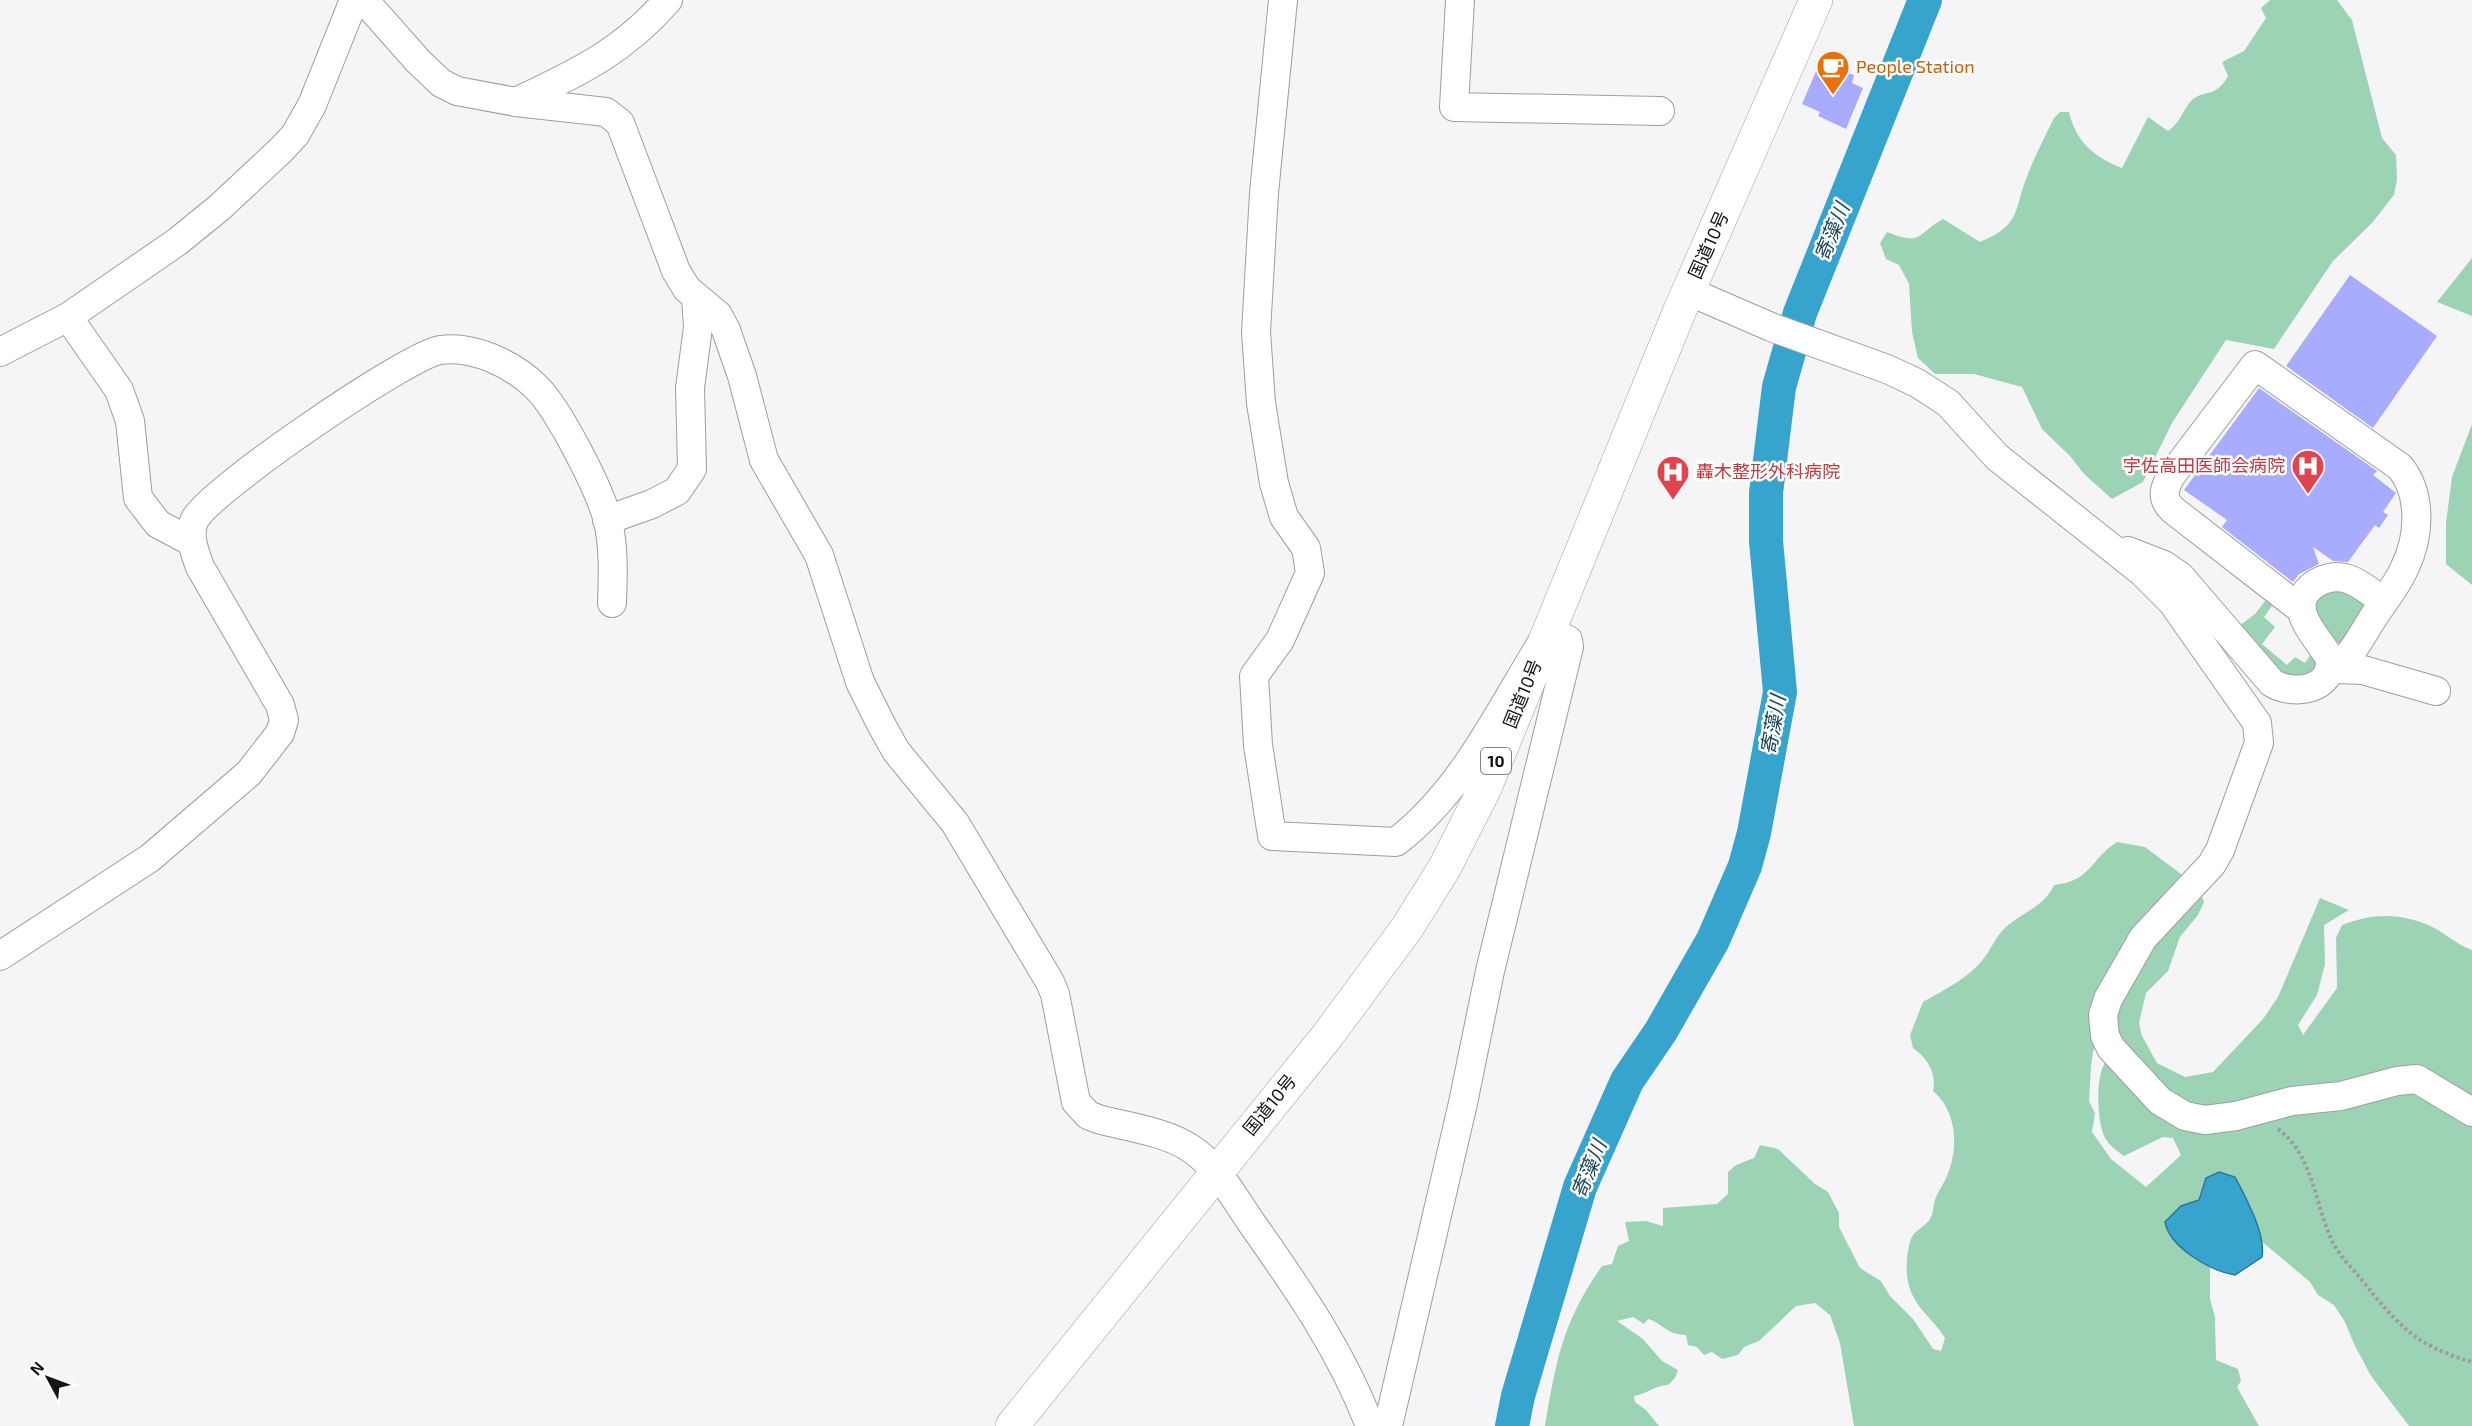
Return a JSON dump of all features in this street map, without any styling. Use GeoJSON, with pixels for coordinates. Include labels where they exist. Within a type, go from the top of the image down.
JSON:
{"type":"FeatureCollection","features":[{"type":"Feature","properties":{"kind":"highway","name":"国道10号"},"geometry":{"type":"LineString","coordinates":[[1012,1426],[1328,1035],[1427,899],[1464,833],[1485,788],[1688,291],[1816,0]]}},
{"type":"Feature","properties":{"kind":"street"},"geometry":{"type":"LineString","coordinates":[[0,352],[68,317],[199,226],[281,150],[304,120],[354,0]]}},
{"type":"Feature","properties":{"kind":"street"},"geometry":{"type":"LineString","coordinates":[[364,0],[441,83],[456,91],[516,102],[595,110],[614,116],[625,132],[676,271],[687,289],[718,315],[726,330],[742,376],[764,460],[819,555],[860,682],[882,726],[896,751],[955,823],[1050,982],[1055,994],[1076,1102],[1088,1115],[1098,1119],[1172,1139],[1190,1148],[1216,1171],[1309,1306],[1357,1393],[1370,1426]]}},
{"type":"Feature","properties":{"kind":"street"},"geometry":{"type":"LineString","coordinates":[[516,102],[593,65],[626,42],[668,0]]}},
{"type":"Feature","properties":{"kind":"street"},"geometry":{"type":"LineString","coordinates":[[1283,0],[1264,193],[1256,332],[1261,403],[1274,483],[1284,517],[1306,548],[1310,573],[1280,640],[1254,676],[1258,745],[1272,836],[1396,842],[1410,831],[1465,770],[1549,631],[1568,640],[1569,647],[1490,971],[1463,1103],[1388,1426]]}},
{"type":"Feature","properties":{"kind":"street"},"geometry":{"type":"LineString","coordinates":[[1461,0],[1454,107],[1660,111]]}},
{"type":"Feature","properties":{"kind":"street"},"geometry":{"type":"LineString","coordinates":[[1688,291],[1771,327],[1902,376],[1948,403],[1997,457],[2142,572],[2172,602],[2252,715],[2259,734],[2259,743],[2220,850],[2212,864],[2143,938],[2108,999],[2103,1026],[2111,1048],[2160,1101],[2195,1120],[2236,1116],[2292,1101],[2341,1096],[2397,1081],[2417,1079],[2472,1112]]}},
{"type":"Feature","properties":{"kind":"street"},"geometry":{"type":"LineString","coordinates":[[608,520],[652,504],[677,491],[686,482],[692,469],[690,388],[698,327],[696,297]]}},
{"type":"Feature","properties":{"kind":"street"},"geometry":{"type":"LineString","coordinates":[[68,317],[119,390],[125,403],[130,421],[135,483],[141,504],[158,524],[192,542]]}},
{"type":"Feature","properties":{"kind":"street"},"geometry":{"type":"LineString","coordinates":[[0,956],[150,858],[249,773],[280,733],[284,720],[280,705],[200,567],[192,542],[194,521],[203,508],[217,495],[304,432],[416,358],[439,350],[462,349],[482,354],[524,376],[537,387],[588,470],[608,520],[612,542],[612,603]]}},
{"type":"Feature","properties":{"kind":"street"},"geometry":{"type":"LineString","coordinates":[[2103,543],[2145,557],[2180,576],[2194,588],[2264,674],[2281,688],[2302,690],[2319,684],[2333,671],[2406,567],[2417,513],[2414,488],[2400,467],[2255,365],[2173,473],[2164,491],[2164,499],[2173,510],[2302,610]]}},
{"type":"Feature","properties":{"kind":"street"},"geometry":{"type":"LineString","coordinates":[[2333,671],[2330,659],[2308,625],[2302,610],[2302,599],[2312,586],[2337,577],[2350,579],[2384,601]]}},
{"type":"Feature","properties":{"kind":"street"},"geometry":{"type":"LineString","coordinates":[[2333,671],[2363,670],[2436,691]]}},
{"type":"Feature","properties":{"kind":"path"},"geometry":{"type":"LineString","coordinates":[[2275,1127],[2290,1138],[2303,1160],[2334,1244],[2394,1320],[2427,1346],[2472,1362]]}},
{"type":"Feature","properties":{"kind":"green space"},"geometry":{"type":"Polygon","coordinates":[[[2270,0],[2337,0],[2352,20],[2382,138],[2396,155],[2397,179],[2394,195],[2372,223],[2333,261],[2274,349],[2226,340],[2172,423],[2143,482],[2112,499],[2084,474],[2070,456],[2042,429],[2022,387],[1974,374],[1935,374],[1918,358],[1912,332],[1909,284],[1899,265],[1886,259],[1880,243],[1887,232],[1907,238],[1918,237],[1943,219],[1980,242],[2004,229],[2018,207],[2034,160],[2054,118],[2060,112],[2069,112],[2076,132],[2088,147],[2103,159],[2122,168],[2148,117],[2168,131],[2192,100],[2219,88],[2228,76],[2222,62],[2244,51],[2266,18],[2261,8],[2270,0]]]}},
{"type":"Feature","properties":{"kind":"green space"},"geometry":{"type":"Polygon","coordinates":[[[2472,258],[2472,316],[2437,302],[2472,258]]]}},
{"type":"Feature","properties":{"kind":"green space"},"geometry":{"type":"Polygon","coordinates":[[[2472,424],[2472,585],[2446,564],[2446,523],[2452,477],[2472,424]]]}},
{"type":"Feature","properties":{"kind":"green space"},"geometry":{"type":"Polygon","coordinates":[[[2332,585],[2367,602],[2341,645],[2322,629],[2312,598],[2332,585]]]}},
{"type":"Feature","properties":{"kind":"green space"},"geometry":{"type":"Polygon","coordinates":[[[2266,600],[2272,606],[2264,617],[2275,627],[2262,644],[2287,665],[2295,657],[2305,663],[2313,651],[2318,657],[2319,675],[2280,676],[2239,626],[2255,614],[2266,600]]]}},
{"type":"Feature","properties":{"kind":"green space"},"geometry":{"type":"Polygon","coordinates":[[[2117,842],[2145,847],[2181,874],[2183,883],[2124,954],[2101,1004],[2098,1019],[2101,1033],[2093,1052],[2091,1066],[2089,1101],[2095,1113],[2092,1132],[2111,1159],[2146,1187],[2181,1155],[2173,1138],[2163,1137],[2124,1156],[2110,1145],[2104,1136],[2100,1119],[2098,1098],[2100,1077],[2106,1061],[2116,1050],[2109,1028],[2114,1001],[2145,940],[2194,891],[2201,894],[2204,902],[2198,915],[2180,937],[2168,971],[2146,993],[2139,1023],[2142,1036],[2157,1063],[2185,1077],[2213,1072],[2263,1019],[2278,997],[2320,898],[2349,910],[2324,925],[2325,964],[2317,995],[2298,1025],[2303,1035],[2337,988],[2336,938],[2342,925],[2374,917],[2406,918],[2434,928],[2472,950],[2472,1426],[2409,1426],[2371,1376],[2345,1322],[2334,1305],[2318,1295],[2310,1282],[2260,1240],[2253,1211],[2236,1178],[2218,1173],[2206,1178],[2198,1200],[2181,1208],[2166,1221],[2171,1236],[2176,1242],[2210,1262],[2210,1299],[2215,1317],[2216,1360],[2238,1369],[2241,1381],[2237,1387],[2259,1426],[1854,1426],[1840,1343],[1830,1315],[1815,1303],[1796,1306],[1759,1341],[1744,1347],[1738,1355],[1722,1359],[1712,1352],[1704,1355],[1697,1347],[1688,1345],[1686,1335],[1668,1331],[1648,1319],[1644,1324],[1633,1317],[1617,1321],[1643,1339],[1662,1361],[1678,1370],[1675,1378],[1668,1385],[1659,1386],[1634,1396],[1635,1402],[1646,1410],[1659,1426],[1545,1426],[1553,1381],[1570,1323],[1578,1305],[1602,1266],[1612,1264],[1618,1246],[1629,1241],[1625,1222],[1646,1221],[1663,1226],[1663,1208],[1717,1204],[1728,1194],[1728,1172],[1736,1165],[1754,1158],[1760,1145],[1778,1149],[1815,1184],[1828,1192],[1839,1213],[1839,1227],[1860,1268],[1881,1281],[1890,1296],[1913,1319],[1933,1349],[1941,1351],[1945,1338],[1913,1296],[1907,1276],[1907,1261],[1911,1239],[1930,1219],[1936,1197],[1951,1165],[1954,1130],[1947,1109],[1933,1091],[1934,1078],[1930,1067],[1923,1056],[1913,1048],[1910,1035],[1923,1002],[1971,972],[2009,925],[2038,905],[2050,893],[2054,885],[2067,883],[2084,874],[2117,842]]]}},
{"type":"Feature","properties":{"kind":"water"},"geometry":{"type":"Polygon","coordinates":[[[2219,1172],[2235,1177],[2254,1216],[2261,1238],[2262,1257],[2235,1275],[2215,1269],[2193,1257],[2175,1241],[2168,1232],[2165,1222],[2181,1206],[2199,1200],[2206,1178],[2219,1172]]]}},
{"type":"Feature","properties":{"kind":"building","name":"People Station"},"geometry":{"type":"Polygon","coordinates":[[[1820,62],[1854,75],[1852,83],[1863,88],[1846,129],[1818,116],[1820,112],[1802,104],[1820,62]]]}},
{"type":"Feature","properties":{"kind":"building"},"geometry":{"type":"Polygon","coordinates":[[[2350,275],[2437,336],[2373,428],[2286,366],[2350,275]]]}},
{"type":"Feature","properties":{"kind":"building"},"geometry":{"type":"Polygon","coordinates":[[[2259,388],[2377,471],[2373,475],[2396,493],[2383,512],[2388,515],[2379,528],[2375,525],[2348,562],[2333,561],[2313,547],[2319,564],[2299,574],[2293,582],[2222,527],[2227,520],[2184,490],[2259,388]]]}},
{"type":"Feature","properties":{"kind":"waterway","name":"寄藻川"},"geometry":{"type":"LineString","coordinates":[[1512,1426],[1518,1396],[1580,1187],[1627,1081],[1661,1031],[1713,940],[1745,866],[1754,833],[1780,692],[1766,541],[1766,493],[1779,387],[1800,313],[1925,0]]}},
{"type":"Feature","properties":{"kind":"place","name":"People Station"},"geometry":{"type":"Point","coordinates":[1833,96]}},
{"type":"Feature","properties":{"kind":"place","name":"宇佐高田医師会病院"},"geometry":{"type":"Point","coordinates":[2308,495]}},
{"type":"Feature","properties":{"kind":"place","name":"轟木整形外科病院"},"geometry":{"type":"Point","coordinates":[1673,501]}}]}
